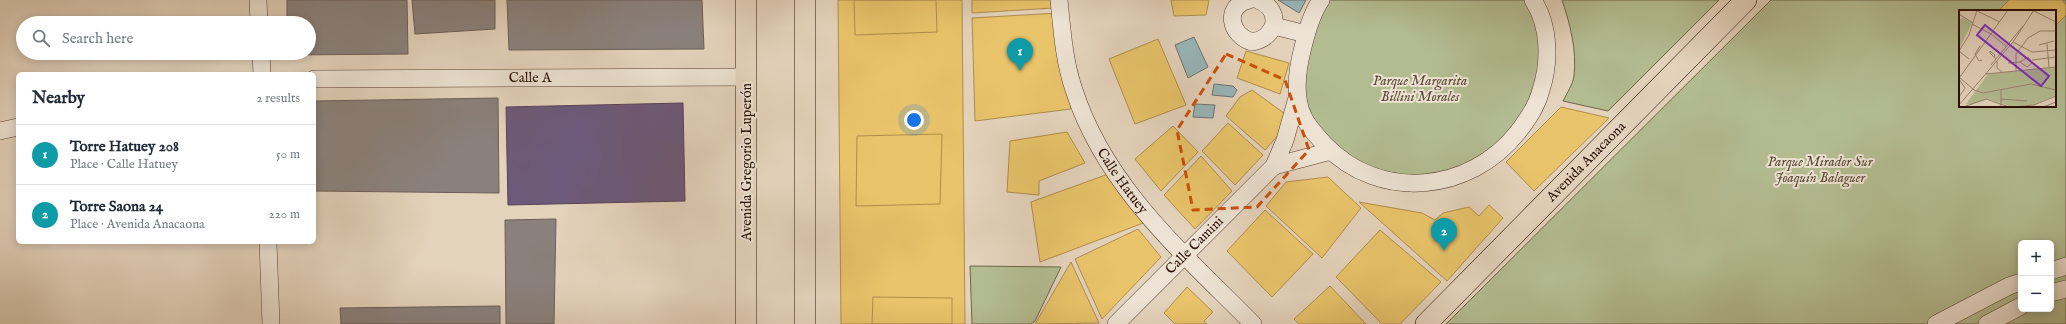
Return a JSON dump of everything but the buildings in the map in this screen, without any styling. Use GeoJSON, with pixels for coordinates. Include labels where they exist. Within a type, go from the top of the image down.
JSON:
{"type":"FeatureCollection","features":[{"type":"Feature","properties":{"kind":"main road","name":"Avenida Gregorio Luperón"},"geometry":{"type":"LineString","coordinates":[[746,0],[746,324]]}},
{"type":"Feature","properties":{"kind":"main road"},"geometry":{"type":"LineString","coordinates":[[804,324],[805,0]]}},
{"type":"Feature","properties":{"kind":"main road","name":"Avenida Anacaona"},"geometry":{"type":"LineString","coordinates":[[1426,324],[1746,0]]}},
{"type":"Feature","properties":{"kind":"street"},"geometry":{"type":"LineString","coordinates":[[258,0],[259,16]]}},
{"type":"Feature","properties":{"kind":"street","name":"Calle Hatuey"},"geometry":{"type":"LineString","coordinates":[[1059,0],[1063,43],[1069,75],[1083,114],[1112,170],[1141,210],[1253,324]]}},
{"type":"Feature","properties":{"kind":"street"},"geometry":{"type":"LineString","coordinates":[[1249,0],[1240,4],[1233,16],[1232,23],[1239,36],[1252,42],[1259,41],[1266,37],[1274,26],[1273,13],[1270,7],[1258,0]]}},
{"type":"Feature","properties":{"kind":"street"},"geometry":{"type":"LineString","coordinates":[[1321,0],[1317,6],[1306,34],[1298,67],[1298,96],[1303,116],[1316,135],[1344,162],[1366,174],[1386,181],[1413,184],[1438,181],[1463,174],[1485,164],[1505,148],[1527,120],[1538,100],[1544,79],[1548,53],[1544,27],[1533,0]]}},
{"type":"Feature","properties":{"kind":"street"},"geometry":{"type":"LineString","coordinates":[[1274,26],[1306,34]]}},
{"type":"Feature","properties":{"kind":"street"},"geometry":{"type":"LineString","coordinates":[[261,60],[262,72]]}},
{"type":"Feature","properties":{"kind":"street","name":"Calle A"},"geometry":{"type":"LineString","coordinates":[[316,79],[747,77]]}},
{"type":"Feature","properties":{"kind":"street","name":"Calle Camini"},"geometry":{"type":"LineString","coordinates":[[1116,324],[1274,166],[1285,140],[1298,96]]}},
{"type":"Feature","properties":{"kind":"street"},"geometry":{"type":"LineString","coordinates":[[0,131],[16,127]]}},
{"type":"Feature","properties":{"kind":"street"},"geometry":{"type":"LineString","coordinates":[[1274,166],[1331,151]]}},
{"type":"Feature","properties":{"kind":"street"},"geometry":{"type":"LineString","coordinates":[[268,244],[271,324]]}},
{"type":"Feature","properties":{"kind":"street"},"geometry":{"type":"LineString","coordinates":[[2054,270],[2066,266]]}},
{"type":"Feature","properties":{"kind":"street"},"geometry":{"type":"LineString","coordinates":[[1936,324],[2009,286],[2018,283]]}},
{"type":"Feature","properties":{"kind":"street"},"geometry":{"type":"LineString","coordinates":[[2054,292],[2066,289]]}},
{"type":"Feature","properties":{"kind":"street"},"geometry":{"type":"LineString","coordinates":[[1987,324],[2018,308]]}},
{"type":"Feature","properties":{"kind":"highlighted area"},"geometry":{"type":"Polygon","coordinates":[[[1226,54],[1285,80],[1309,150],[1257,207],[1193,210],[1177,130],[1226,54]]]}},
{"type":"Feature","properties":{"kind":"green space","name":"Parque Margarita Billini Morales"},"geometry":{"type":"Polygon","coordinates":[[[1327,0],[1527,0],[1539,27],[1539,86],[1523,120],[1470,166],[1418,178],[1363,167],[1318,131],[1303,93],[1306,52],[1327,0]]]}},
{"type":"Feature","properties":{"kind":"green space"},"geometry":{"type":"Polygon","coordinates":[[[1562,0],[1719,0],[1608,111],[1563,101],[1574,76],[1575,57],[1568,18],[1562,0]]]}},
{"type":"Feature","properties":{"kind":"green space","name":"Parque Mirador Sur Joaquín Balaguer"},"geometry":{"type":"Polygon","coordinates":[[[1771,0],[2066,0],[2066,324],[1446,324],[1771,0]]]}},
{"type":"Feature","properties":{"kind":"green space"},"geometry":{"type":"Polygon","coordinates":[[[970,266],[1061,267],[1035,321],[1031,324],[972,324],[970,266]]]}},
{"type":"Feature","properties":{"kind":"water"},"geometry":{"type":"Polygon","coordinates":[[[1278,0],[1306,0],[1299,13],[1278,0]]]}},
{"type":"Feature","properties":{"kind":"water"},"geometry":{"type":"Polygon","coordinates":[[[1194,37],[1208,67],[1188,78],[1175,45],[1194,37]]]}},
{"type":"Feature","properties":{"kind":"water"},"geometry":{"type":"Polygon","coordinates":[[[1214,84],[1233,86],[1237,90],[1233,97],[1212,95],[1214,84]]]}},
{"type":"Feature","properties":{"kind":"water"},"geometry":{"type":"Polygon","coordinates":[[[1195,104],[1215,105],[1213,118],[1193,117],[1195,104]]]}},
{"type":"Feature","properties":{"kind":"place","name":"Torre Hatuey 208"},"geometry":{"type":"Point","coordinates":[1020,71]}},
{"type":"Feature","properties":{"kind":"place","name":"Torre Saona 24"},"geometry":{"type":"Point","coordinates":[1444,251]}}]}
